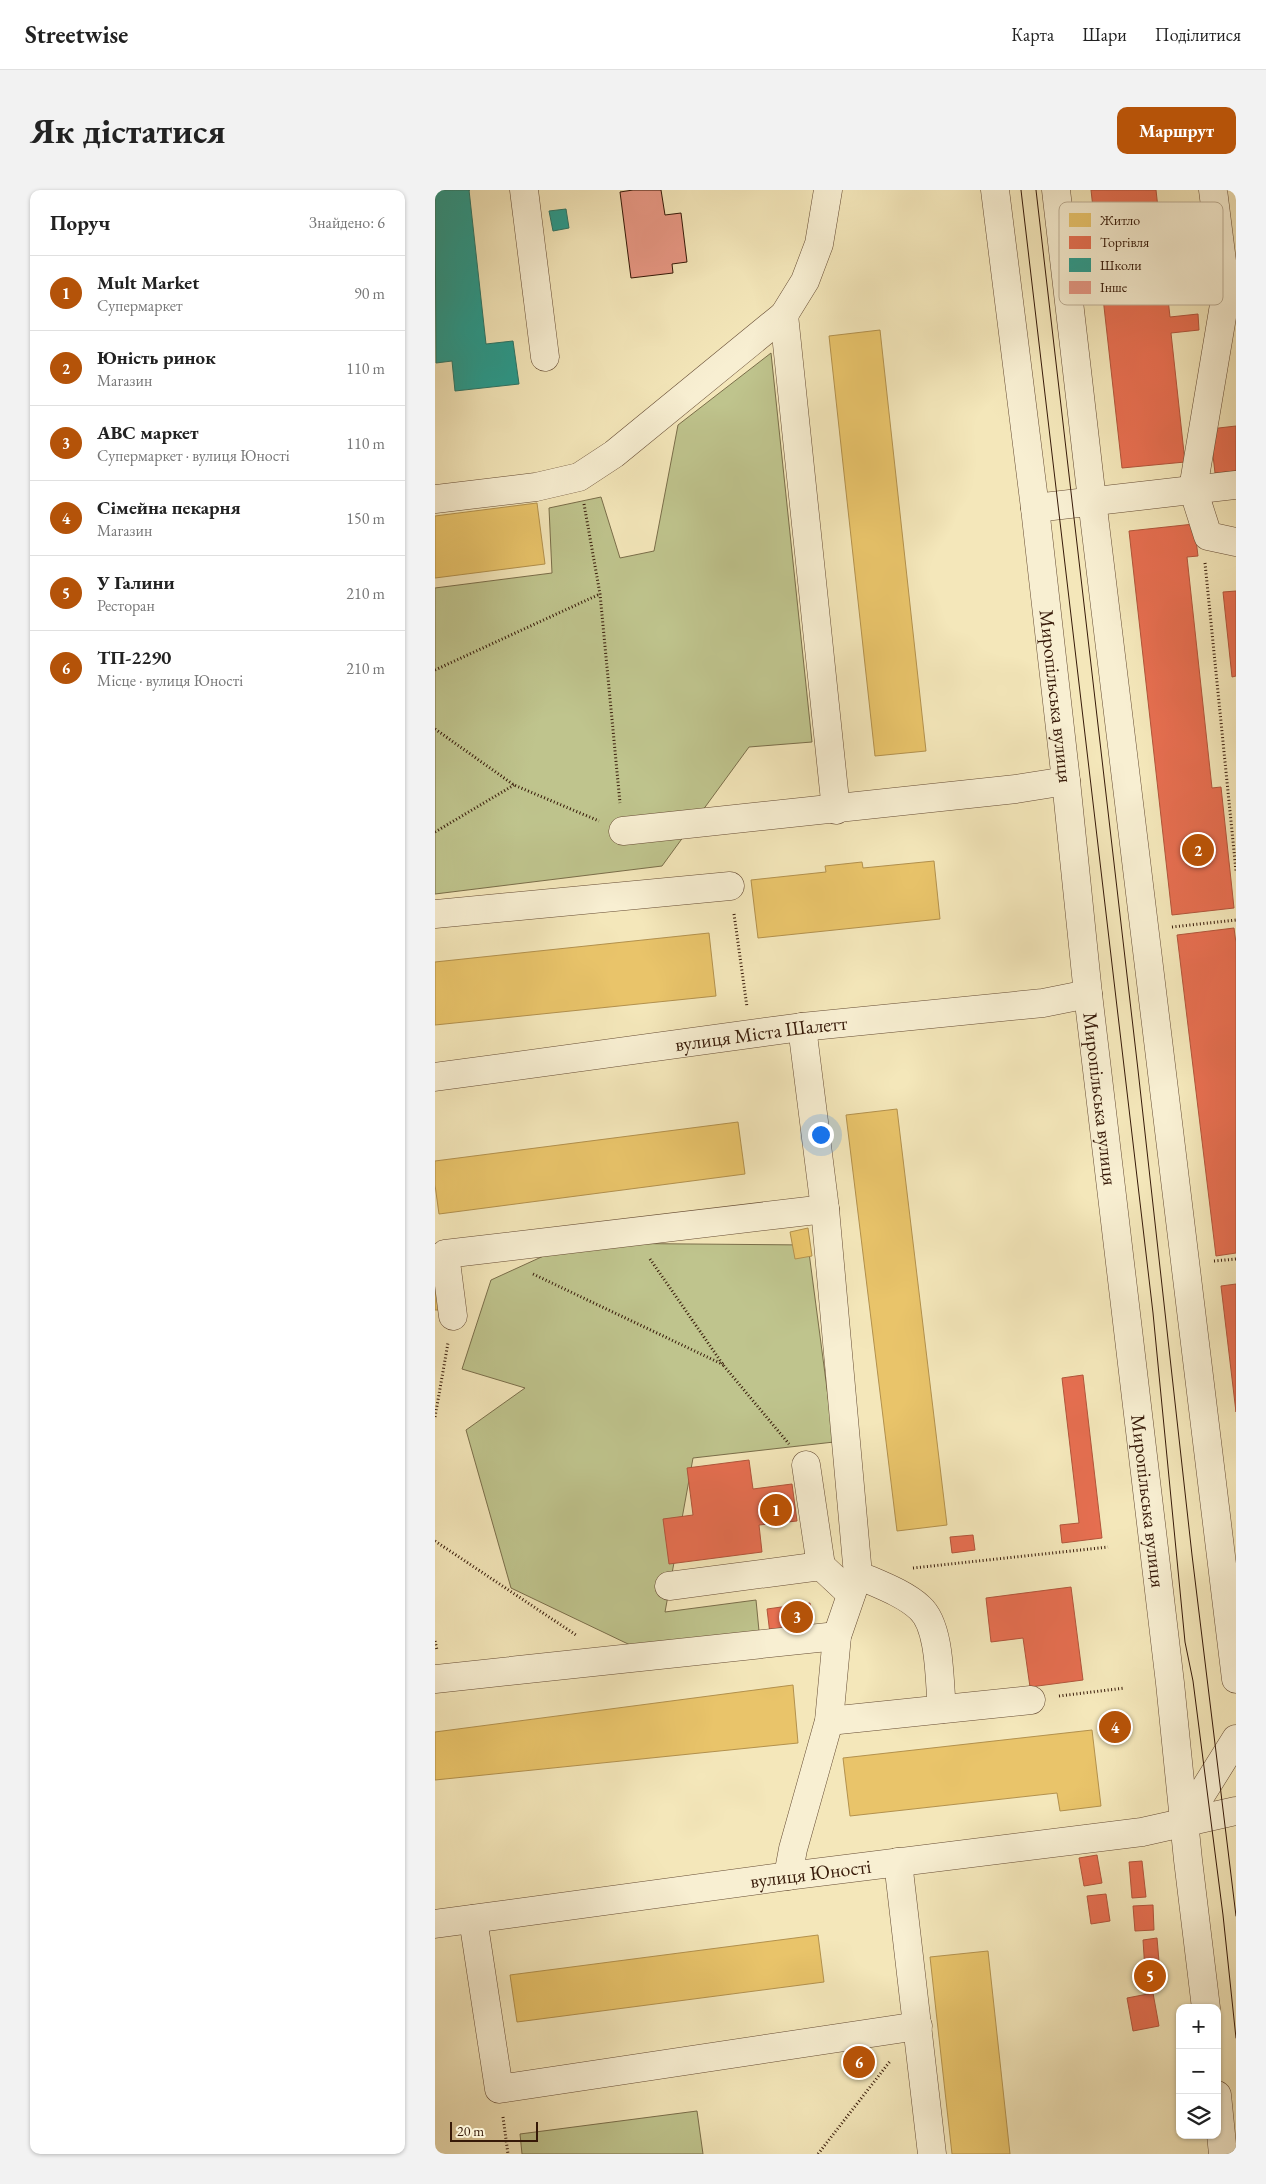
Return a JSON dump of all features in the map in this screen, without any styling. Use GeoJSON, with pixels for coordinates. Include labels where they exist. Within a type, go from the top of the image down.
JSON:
{"type":"FeatureCollection","features":[{"type":"Feature","properties":{"kind":"street"},"geometry":{"type":"LineString","coordinates":[[524,190],[545,357]]}},
{"type":"Feature","properties":{"kind":"street"},"geometry":{"type":"LineString","coordinates":[[435,499],[537,486],[579,477],[614,454],[784,315],[805,281],[819,244],[827,190]]}},
{"type":"Feature","properties":{"kind":"street","name":"Миропільська вулиця"},"geometry":{"type":"LineString","coordinates":[[995,190],[1067,780],[1088,994],[1207,2004]]}},
{"type":"Feature","properties":{"kind":"street"},"geometry":{"type":"LineString","coordinates":[[1056,190],[1059,216]]}},
{"type":"Feature","properties":{"kind":"street"},"geometry":{"type":"LineString","coordinates":[[1223,277],[1225,294],[1193,489],[1208,536],[1236,542]]}},
{"type":"Feature","properties":{"kind":"street"},"geometry":{"type":"LineString","coordinates":[[1069,305],[1236,1679]]}},
{"type":"Feature","properties":{"kind":"street"},"geometry":{"type":"LineString","coordinates":[[784,315],[836,810]]}},
{"type":"Feature","properties":{"kind":"street"},"geometry":{"type":"LineString","coordinates":[[1035,508],[1236,484]]}},
{"type":"Feature","properties":{"kind":"street"},"geometry":{"type":"LineString","coordinates":[[623,831],[836,810],[1016,789],[1067,780]]}},
{"type":"Feature","properties":{"kind":"street"},"geometry":{"type":"LineString","coordinates":[[435,914],[730,886]]}},
{"type":"Feature","properties":{"kind":"street","name":"вулиця Міста Шалетт"},"geometry":{"type":"LineString","coordinates":[[435,1076],[803,1027],[1043,1003],[1088,994]]}},
{"type":"Feature","properties":{"kind":"street"},"geometry":{"type":"LineString","coordinates":[[788,1876],[793,1849],[829,1721],[837,1636],[855,1584],[825,1209],[803,1027]]}},
{"type":"Feature","properties":{"kind":"street"},"geometry":{"type":"LineString","coordinates":[[453,1316],[445,1254],[825,1209]]}},
{"type":"Feature","properties":{"kind":"street"},"geometry":{"type":"LineString","coordinates":[[806,1465],[821,1566]]}},
{"type":"Feature","properties":{"kind":"street"},"geometry":{"type":"LineString","coordinates":[[669,1586],[821,1566],[855,1584],[905,1598],[921,1608],[929,1621],[935,1640],[942,1710]]}},
{"type":"Feature","properties":{"kind":"street"},"geometry":{"type":"LineString","coordinates":[[435,1679],[837,1636]]}},
{"type":"Feature","properties":{"kind":"street"},"geometry":{"type":"LineString","coordinates":[[829,1721],[1031,1700]]}},
{"type":"Feature","properties":{"kind":"street"},"geometry":{"type":"LineString","coordinates":[[1185,1822],[1236,1739]]}},
{"type":"Feature","properties":{"kind":"street","name":"вулиця Юності"},"geometry":{"type":"LineString","coordinates":[[435,1924],[788,1876],[1142,1832],[1236,1811]]}},
{"type":"Feature","properties":{"kind":"street"},"geometry":{"type":"LineString","coordinates":[[898,1862],[933,2154]]}},
{"type":"Feature","properties":{"kind":"street"},"geometry":{"type":"LineString","coordinates":[[473,1919],[499,2089],[918,2026]]}},
{"type":"Feature","properties":{"kind":"street"},"geometry":{"type":"LineString","coordinates":[[1221,2134],[1223,2154]]}},
{"type":"Feature","properties":{"kind":"path"},"geometry":{"type":"LineString","coordinates":[[435,729],[514,785],[623,831],[600,594],[579,477]]}},
{"type":"Feature","properties":{"kind":"path"},"geometry":{"type":"LineString","coordinates":[[1208,536],[1204,555],[1236,871]]}},
{"type":"Feature","properties":{"kind":"path"},"geometry":{"type":"LineString","coordinates":[[435,670],[600,594]]}},
{"type":"Feature","properties":{"kind":"path"},"geometry":{"type":"LineString","coordinates":[[435,832],[514,785]]}},
{"type":"Feature","properties":{"kind":"path"},"geometry":{"type":"LineString","coordinates":[[730,886],[750,1034]]}},
{"type":"Feature","properties":{"kind":"path"},"geometry":{"type":"LineString","coordinates":[[1145,930],[1236,920]]}},
{"type":"Feature","properties":{"kind":"path"},"geometry":{"type":"LineString","coordinates":[[631,1232],[724,1366],[806,1465]]}},
{"type":"Feature","properties":{"kind":"path"},"geometry":{"type":"LineString","coordinates":[[524,1270],[724,1366]]}},
{"type":"Feature","properties":{"kind":"path"},"geometry":{"type":"LineString","coordinates":[[435,1417],[453,1316]]}},
{"type":"Feature","properties":{"kind":"path"},"geometry":{"type":"LineString","coordinates":[[435,1541],[613,1660]]}},
{"type":"Feature","properties":{"kind":"path"},"geometry":{"type":"LineString","coordinates":[[906,1569],[1108,1547]]}},
{"type":"Feature","properties":{"kind":"path"},"geometry":{"type":"LineString","coordinates":[[1031,1700],[1125,1688]]}},
{"type":"Feature","properties":{"kind":"path"},"geometry":{"type":"LineString","coordinates":[[818,2154],[918,2026]]}},
{"type":"Feature","properties":{"kind":"path"},"geometry":{"type":"LineString","coordinates":[[499,2089],[508,2154]]}},
{"type":"Feature","properties":{"kind":"green space"},"geometry":{"type":"Polygon","coordinates":[[[771,353],[812,742],[749,747],[662,866],[435,894],[435,588],[552,573],[549,508],[601,497],[620,558],[654,551],[678,425],[771,353]]]}},
{"type":"Feature","properties":{"kind":"green space"},"geometry":{"type":"Polygon","coordinates":[[[572,1243],[808,1245],[834,1442],[693,1458],[665,1612],[756,1600],[759,1631],[649,1654],[511,1588],[466,1430],[525,1388],[462,1369],[491,1280],[572,1243]]]}},
{"type":"Feature","properties":{"kind":"green space"},"geometry":{"type":"Polygon","coordinates":[[[697,2111],[703,2154],[522,2154],[520,2134],[697,2111]]]}},
{"type":"Feature","properties":{"kind":"building: Житло"},"geometry":{"type":"Polygon","coordinates":[[[880,330],[926,751],[875,756],[829,336],[880,330]]]}},
{"type":"Feature","properties":{"kind":"building: Житло"},"geometry":{"type":"Polygon","coordinates":[[[537,503],[545,564],[435,578],[435,516],[537,503]]]}},
{"type":"Feature","properties":{"kind":"building: Житло"},"geometry":{"type":"Polygon","coordinates":[[[934,861],[940,919],[758,938],[751,880],[826,872],[825,866],[862,862],[863,868],[934,861]]]}},
{"type":"Feature","properties":{"kind":"building: Житло"},"geometry":{"type":"Polygon","coordinates":[[[709,933],[716,996],[435,1025],[435,962],[709,933]]]}},
{"type":"Feature","properties":{"kind":"building: Житло"},"geometry":{"type":"Polygon","coordinates":[[[897,1109],[947,1525],[897,1531],[846,1115],[897,1109]]]}},
{"type":"Feature","properties":{"kind":"building: Житло"},"geometry":{"type":"Polygon","coordinates":[[[738,1122],[745,1174],[439,1214],[435,1185],[435,1161],[738,1122]]]}},
{"type":"Feature","properties":{"kind":"building: Житло"},"geometry":{"type":"Polygon","coordinates":[[[808,1228],[812,1256],[795,1259],[790,1232],[808,1228]]]}},
{"type":"Feature","properties":{"kind":"building: Житло"},"geometry":{"type":"Polygon","coordinates":[[[435,1284],[439,1310],[435,1310],[435,1284]]]}},
{"type":"Feature","properties":{"kind":"building: Житло"},"geometry":{"type":"Polygon","coordinates":[[[793,1685],[798,1743],[435,1780],[435,1732],[793,1685]]]}},
{"type":"Feature","properties":{"kind":"building: Житло"},"geometry":{"type":"Polygon","coordinates":[[[1092,1730],[1101,1806],[1060,1811],[1057,1793],[850,1816],[843,1758],[1092,1730]]]}},
{"type":"Feature","properties":{"kind":"building: Житло"},"geometry":{"type":"Polygon","coordinates":[[[818,1935],[824,1982],[517,2022],[510,1975],[818,1935]]]}},
{"type":"Feature","properties":{"kind":"building: Житло"},"geometry":{"type":"Polygon","coordinates":[[[988,1951],[1010,2154],[952,2154],[930,1957],[988,1951]]]}},
{"type":"Feature","properties":{"kind":"building: Житло"},"geometry":{"type":"Polygon","coordinates":[[[865,2050],[867,2072],[854,2074],[852,2052],[865,2050]]]}},
{"type":"Feature","properties":{"kind":"building: Торгівля"},"geometry":{"type":"Polygon","coordinates":[[[1091,190],[1156,190],[1157,202],[1092,202],[1091,190]]]}},
{"type":"Feature","properties":{"kind":"building: Торгівля"},"geometry":{"type":"Polygon","coordinates":[[[1104,305],[1169,305],[1170,317],[1198,314],[1199,330],[1171,333],[1185,462],[1122,468],[1104,305]]]}},
{"type":"Feature","properties":{"kind":"building: Торгівля"},"geometry":{"type":"Polygon","coordinates":[[[1236,426],[1236,471],[1215,473],[1210,429],[1236,426]]]}},
{"type":"Feature","properties":{"kind":"building: Торгівля"},"geometry":{"type":"Polygon","coordinates":[[[1194,524],[1198,556],[1187,557],[1212,788],[1221,787],[1234,908],[1172,915],[1129,531],[1194,524]]]}},
{"type":"Feature","properties":{"kind":"building: Торгівля"},"geometry":{"type":"Polygon","coordinates":[[[1236,591],[1236,676],[1232,677],[1223,592],[1236,591]]]}},
{"type":"Feature","properties":{"kind":"building: Торгівля"},"geometry":{"type":"Polygon","coordinates":[[[1234,928],[1236,943],[1236,1253],[1216,1256],[1177,935],[1234,928]]]}},
{"type":"Feature","properties":{"kind":"building: Торгівля"},"geometry":{"type":"Polygon","coordinates":[[[1236,1284],[1236,1412],[1221,1286],[1236,1284]]]}},
{"type":"Feature","properties":{"kind":"building: Торгівля"},"geometry":{"type":"Polygon","coordinates":[[[1083,1375],[1102,1538],[1062,1543],[1060,1525],[1079,1523],[1062,1378],[1083,1375]]]}},
{"type":"Feature","properties":{"kind":"building: Торгівля"},"geometry":{"type":"Polygon","coordinates":[[[749,1460],[753,1489],[792,1484],[797,1521],[759,1525],[762,1552],[669,1564],[663,1519],[693,1515],[687,1468],[749,1460]]]}},
{"type":"Feature","properties":{"kind":"building: Торгівля"},"geometry":{"type":"Polygon","coordinates":[[[973,1535],[975,1550],[952,1553],[950,1537],[973,1535]]]}},
{"type":"Feature","properties":{"kind":"building: Торгівля"},"geometry":{"type":"Polygon","coordinates":[[[1071,1587],[1083,1680],[1030,1687],[1023,1638],[991,1642],[986,1598],[1071,1587]]]}},
{"type":"Feature","properties":{"kind":"building: Торгівля"},"geometry":{"type":"Polygon","coordinates":[[[810,1603],[813,1628],[770,1634],[767,1609],[810,1603]]]}},
{"type":"Feature","properties":{"kind":"building: Торгівля"},"geometry":{"type":"Polygon","coordinates":[[[1119,1715],[1122,1737],[1108,1739],[1105,1717],[1119,1715]]]}},
{"type":"Feature","properties":{"kind":"building: Торгівля"},"geometry":{"type":"Polygon","coordinates":[[[1097,1855],[1102,1883],[1084,1886],[1079,1858],[1097,1855]]]}},
{"type":"Feature","properties":{"kind":"building: Торгівля"},"geometry":{"type":"Polygon","coordinates":[[[1142,1861],[1146,1897],[1132,1898],[1129,1862],[1142,1861]]]}},
{"type":"Feature","properties":{"kind":"building: Торгівля"},"geometry":{"type":"Polygon","coordinates":[[[1106,1894],[1110,1921],[1091,1924],[1087,1896],[1106,1894]]]}},
{"type":"Feature","properties":{"kind":"building: Торгівля"},"geometry":{"type":"Polygon","coordinates":[[[1153,1905],[1154,1930],[1135,1931],[1133,1906],[1153,1905]]]}},
{"type":"Feature","properties":{"kind":"building: Торгівля"},"geometry":{"type":"Polygon","coordinates":[[[1157,1938],[1161,1985],[1146,1986],[1143,1940],[1157,1938]]]}},
{"type":"Feature","properties":{"kind":"building: Торгівля"},"geometry":{"type":"Polygon","coordinates":[[[1153,1993],[1159,2026],[1133,2031],[1127,1998],[1153,1993]]]}},
{"type":"Feature","properties":{"kind":"building: Школи"},"geometry":{"type":"Polygon","coordinates":[[[435,190],[469,190],[486,344],[513,341],[519,384],[455,391],[452,361],[436,363],[435,190]]]}},
{"type":"Feature","properties":{"kind":"building: Школи"},"geometry":{"type":"Polygon","coordinates":[[[566,209],[569,228],[553,231],[549,211],[566,209]]]}},
{"type":"Feature","properties":{"kind":"building: Інше"},"geometry":{"type":"Polygon","coordinates":[[[661,190],[665,215],[681,213],[687,262],[672,264],[673,273],[631,278],[620,192],[661,190]]]}},
{"type":"Feature","properties":{"kind":"tram line"},"geometry":{"type":"LineString","coordinates":[[1021,190],[1153,1313],[1185,1642],[1193,1681],[1223,1915],[1236,2038]]}},
{"type":"Feature","properties":{"kind":"tram line"},"geometry":{"type":"LineString","coordinates":[[1036,190],[1192,1555],[1236,1916]]}},
{"type":"Feature","properties":{"kind":"place","name":"Юність ринок"},"geometry":{"type":"Point","coordinates":[1198,850]}},
{"type":"Feature","properties":{"kind":"place","name":"Mult Market"},"geometry":{"type":"Point","coordinates":[776,1510]}},
{"type":"Feature","properties":{"kind":"place","name":"АВС маркет"},"geometry":{"type":"Point","coordinates":[797,1617]}},
{"type":"Feature","properties":{"kind":"place","name":"Сімейна пекарня"},"geometry":{"type":"Point","coordinates":[1115,1727]}},
{"type":"Feature","properties":{"kind":"place","name":"У Галини"},"geometry":{"type":"Point","coordinates":[1150,1976]}},
{"type":"Feature","properties":{"kind":"place","name":"ТП-2290"},"geometry":{"type":"Point","coordinates":[859,2062]}}]}
